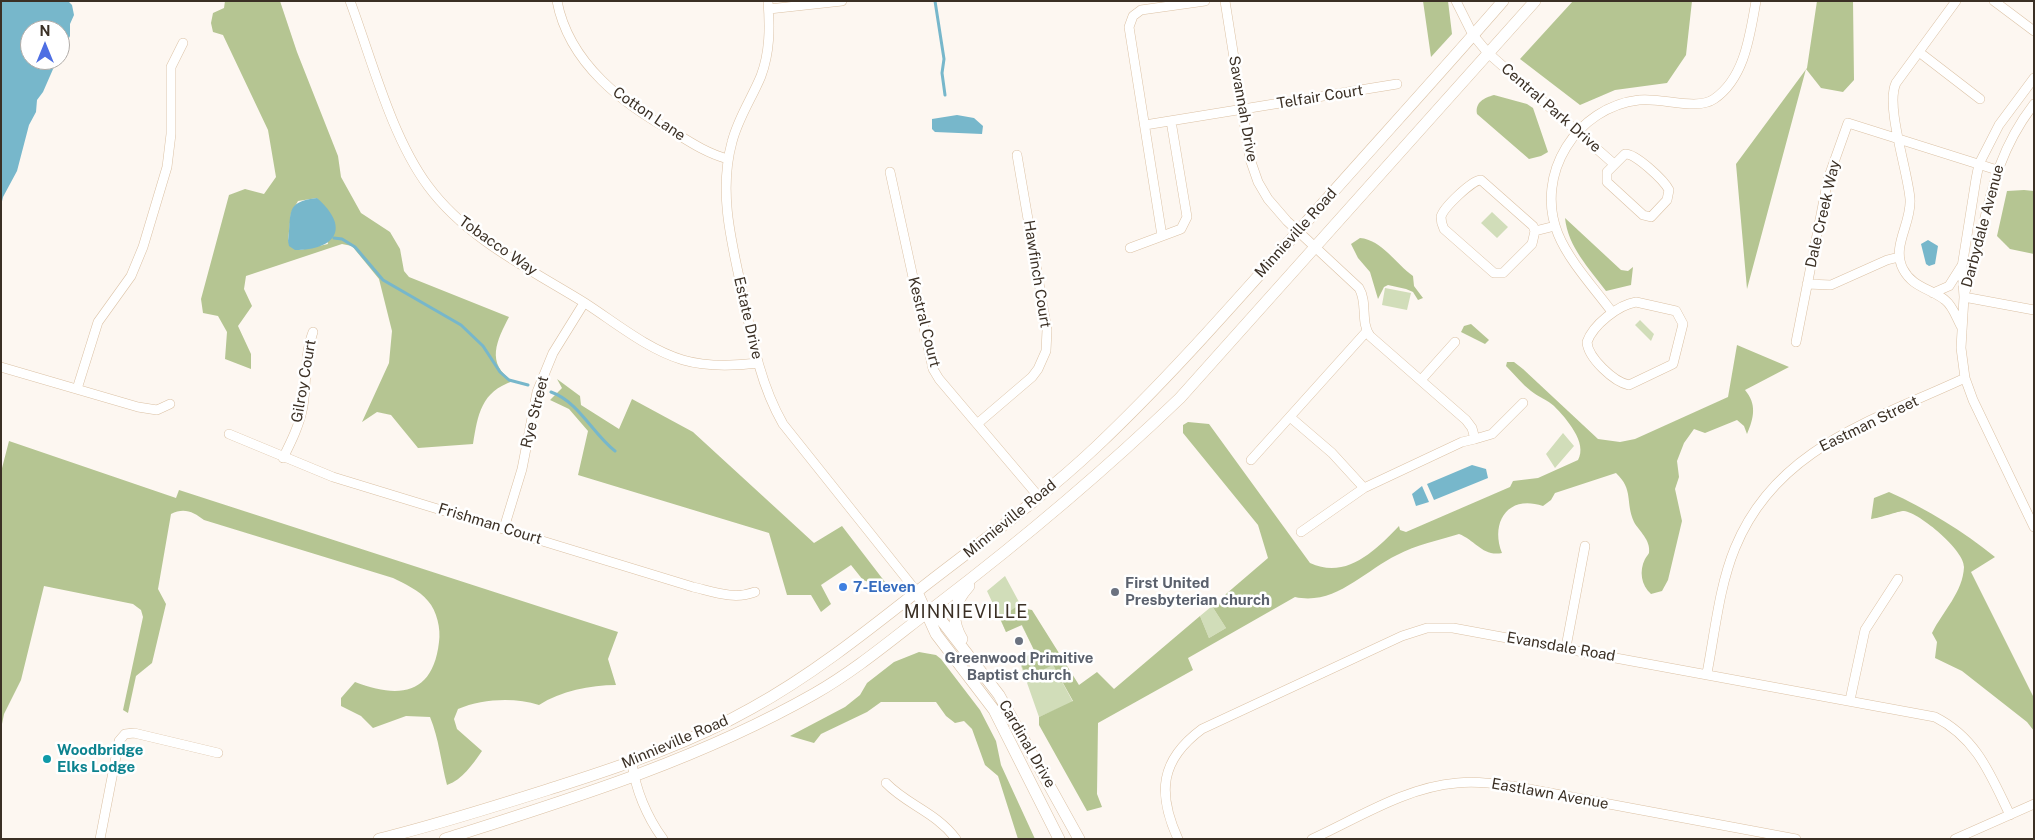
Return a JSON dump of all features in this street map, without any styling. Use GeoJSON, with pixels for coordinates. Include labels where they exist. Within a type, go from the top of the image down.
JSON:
{"type":"FeatureCollection","features":[{"type":"Feature","properties":{"kind":"main road","name":"Minnieville Road"},"geometry":{"type":"LineString","coordinates":[[379,839],[496,806],[632,762],[695,736],[752,708],[816,666],[916,592],[1038,497],[1094,448],[1138,405],[1230,308],[1504,1]]}},
{"type":"Feature","properties":{"kind":"main road","name":"Minnieville Road"},"geometry":{"type":"LineString","coordinates":[[444,839],[634,777],[705,747],[811,696],[834,682],[983,570],[1071,498],[1173,404],[1535,1]]}},
{"type":"Feature","properties":{"kind":"main road"},"geometry":{"type":"LineString","coordinates":[[982,670],[958,632],[954,612],[958,600],[983,570]]}},
{"type":"Feature","properties":{"kind":"main road","name":"Cardinal Drive"},"geometry":{"type":"LineString","coordinates":[[916,592],[928,612],[936,634],[994,710],[1059,839]]}},
{"type":"Feature","properties":{"kind":"main road","name":"Cardinal Drive"},"geometry":{"type":"LineString","coordinates":[[928,612],[942,620],[982,670],[1018,725],[1079,839]]}},
{"type":"Feature","properties":{"kind":"street","name":"Tobacco Way"},"geometry":{"type":"LineString","coordinates":[[350,1],[402,142],[427,186],[448,210],[484,240],[651,346],[683,360],[717,366],[758,363]]}},
{"type":"Feature","properties":{"kind":"street","name":"Cotton Lane"},"geometry":{"type":"LineString","coordinates":[[557,1],[573,44],[584,61],[613,91],[663,126],[715,156],[728,159]]}},
{"type":"Feature","properties":{"kind":"street"},"geometry":{"type":"LineString","coordinates":[[768,5],[842,1]]}},
{"type":"Feature","properties":{"kind":"street"},"geometry":{"type":"LineString","coordinates":[[1162,236],[1129,27],[1130,20],[1142,10],[1205,1]]}},
{"type":"Feature","properties":{"kind":"street","name":"Savannah Drive"},"geometry":{"type":"LineString","coordinates":[[1225,1],[1250,159],[1258,182],[1268,199],[1361,292],[1367,331]]}},
{"type":"Feature","properties":{"kind":"street","name":"Central Park Drive"},"geometry":{"type":"LineString","coordinates":[[1456,1],[1473,35],[1488,53],[1614,164]]}},
{"type":"Feature","properties":{"kind":"street"},"geometry":{"type":"LineString","coordinates":[[1612,312],[1564,247],[1555,226],[1552,196],[1555,172],[1566,146],[1577,131],[1599,113],[1623,103],[1649,99],[1702,104],[1713,100],[1723,91],[1743,61],[1756,1]]}},
{"type":"Feature","properties":{"kind":"street"},"geometry":{"type":"LineString","coordinates":[[1956,1],[1896,83],[1893,92],[1897,138],[1910,198],[1909,217],[1901,238],[1899,257],[1903,269],[1913,282],[1933,293],[1950,306],[1962,328]]}},
{"type":"Feature","properties":{"kind":"street"},"geometry":{"type":"LineString","coordinates":[[1994,1],[2034,31]]}},
{"type":"Feature","properties":{"kind":"street","name":"Estate Drive"},"geometry":{"type":"LineString","coordinates":[[768,5],[767,55],[761,75],[738,123],[728,159],[726,186],[728,227],[758,363],[772,404],[783,424],[916,592]]}},
{"type":"Feature","properties":{"kind":"street"},"geometry":{"type":"LineString","coordinates":[[77,389],[98,322],[131,276],[143,247],[167,167],[171,134],[171,67],[183,43]]}},
{"type":"Feature","properties":{"kind":"street"},"geometry":{"type":"LineString","coordinates":[[1919,52],[1980,99]]}},
{"type":"Feature","properties":{"kind":"street","name":"Darbydale Avenue"},"geometry":{"type":"LineString","coordinates":[[2033,522],[1973,400],[1966,378],[1961,348],[1964,297],[1962,267],[1979,164],[1999,125],[2034,78]]}},
{"type":"Feature","properties":{"kind":"street","name":"Telfair Court"},"geometry":{"type":"LineString","coordinates":[[1144,125],[1398,84]]}},
{"type":"Feature","properties":{"kind":"street","name":"Darbydale Avenue"},"geometry":{"type":"LineString","coordinates":[[1964,297],[1974,268],[1989,194],[1997,170],[2011,137],[2034,104]]}},
{"type":"Feature","properties":{"kind":"street"},"geometry":{"type":"LineString","coordinates":[[1130,248],[1182,229],[1187,217],[1171,121]]}},
{"type":"Feature","properties":{"kind":"street","name":"Dale Creek Way"},"geometry":{"type":"LineString","coordinates":[[1796,342],[1828,178],[1848,123],[1997,170]]}},
{"type":"Feature","properties":{"kind":"street","name":"Central Park Drive"},"geometry":{"type":"LineString","coordinates":[[1625,154],[1631,154],[1668,186],[1669,197],[1653,216],[1643,215],[1609,185],[1606,175],[1614,164],[1625,154]]}},
{"type":"Feature","properties":{"kind":"street","name":"Hawfinch Court"},"geometry":{"type":"LineString","coordinates":[[977,424],[1032,378],[1046,351],[1046,319],[1018,155]]}},
{"type":"Feature","properties":{"kind":"street","name":"Kestral Court"},"geometry":{"type":"LineString","coordinates":[[890,172],[929,358],[939,379],[1038,497]]}},
{"type":"Feature","properties":{"kind":"street"},"geometry":{"type":"LineString","coordinates":[[1481,180],[1533,226],[1535,231],[1532,244],[1507,271],[1496,274],[1444,229],[1441,218],[1443,212],[1470,183],[1481,180]]}},
{"type":"Feature","properties":{"kind":"street"},"geometry":{"type":"LineString","coordinates":[[1535,231],[1555,226]]}},
{"type":"Feature","properties":{"kind":"street"},"geometry":{"type":"LineString","coordinates":[[1807,284],[1831,285],[1887,260],[1899,257]]}},
{"type":"Feature","properties":{"kind":"street"},"geometry":{"type":"LineString","coordinates":[[1933,293],[1949,286],[1962,267]]}},
{"type":"Feature","properties":{"kind":"street"},"geometry":{"type":"LineString","coordinates":[[1964,297],[2034,310]]}},
{"type":"Feature","properties":{"kind":"street"},"geometry":{"type":"LineString","coordinates":[[1636,302],[1676,311],[1683,324],[1673,364],[1633,384],[1624,384],[1618,381],[1592,356],[1587,346],[1590,336],[1612,312],[1622,305],[1636,302]]}},
{"type":"Feature","properties":{"kind":"street","name":"Rye Street"},"geometry":{"type":"LineString","coordinates":[[504,528],[522,469],[537,392],[553,354],[584,303]]}},
{"type":"Feature","properties":{"kind":"street"},"geometry":{"type":"LineString","coordinates":[[1251,460],[1367,331],[1374,340],[1466,420],[1472,428],[1475,439]]}},
{"type":"Feature","properties":{"kind":"street","name":"Gilroy Court"},"geometry":{"type":"LineString","coordinates":[[282,458],[292,439],[302,408],[307,354],[313,332]]}},
{"type":"Feature","properties":{"kind":"street"},"geometry":{"type":"LineString","coordinates":[[1421,380],[1455,342]]}},
{"type":"Feature","properties":{"kind":"street"},"geometry":{"type":"LineString","coordinates":[[1,367],[152,410],[163,409],[170,404]]}},
{"type":"Feature","properties":{"kind":"street","name":"Eastman Street"},"geometry":{"type":"LineString","coordinates":[[1707,673],[1724,585],[1735,548],[1756,508],[1776,482],[1803,458],[1835,438],[1966,378]]}},
{"type":"Feature","properties":{"kind":"street"},"geometry":{"type":"LineString","coordinates":[[1301,532],[1364,488],[1462,442],[1492,434],[1522,403]]}},
{"type":"Feature","properties":{"kind":"street"},"geometry":{"type":"LineString","coordinates":[[1290,417],[1332,453],[1364,488]]}},
{"type":"Feature","properties":{"kind":"street","name":"Frishman Court"},"geometry":{"type":"LineString","coordinates":[[229,434],[282,458],[333,477],[728,596],[739,596],[756,592]]}},
{"type":"Feature","properties":{"kind":"street"},"geometry":{"type":"LineString","coordinates":[[1566,647],[1585,546]]}},
{"type":"Feature","properties":{"kind":"street"},"geometry":{"type":"LineString","coordinates":[[1850,700],[1865,630],[1898,580]]}},
{"type":"Feature","properties":{"kind":"street","name":"Evansdale Road"},"geometry":{"type":"LineString","coordinates":[[1178,839],[1167,807],[1166,778],[1170,763],[1178,750],[1202,729],[1402,636],[1427,628],[1453,628],[1566,647],[1924,714],[1954,728],[1971,743],[1980,755],[2010,815]]}},
{"type":"Feature","properties":{"kind":"street"},"geometry":{"type":"LineString","coordinates":[[100,839],[119,741],[124,734],[134,733],[218,753]]}},
{"type":"Feature","properties":{"kind":"street"},"geometry":{"type":"LineString","coordinates":[[632,762],[634,777],[649,816],[663,839]]}},
{"type":"Feature","properties":{"kind":"street","name":"Eastlawn Avenue"},"geometry":{"type":"LineString","coordinates":[[1312,839],[1410,794],[1433,786],[1476,782],[1518,787],[1796,839]]}},
{"type":"Feature","properties":{"kind":"street"},"geometry":{"type":"LineString","coordinates":[[886,783],[902,797],[939,820],[956,839]]}},
{"type":"Feature","properties":{"kind":"street"},"geometry":{"type":"LineString","coordinates":[[1955,839],[2034,804]]}},
{"type":"Feature","properties":{"kind":"green space"},"geometry":{"type":"Polygon","coordinates":[[[225,1],[280,1],[297,52],[338,156],[341,177],[361,213],[390,232],[400,249],[404,271],[409,277],[509,317],[498,343],[496,359],[504,374],[513,381],[494,391],[483,405],[479,414],[473,444],[418,448],[391,415],[377,412],[362,422],[389,363],[392,331],[379,279],[352,246],[342,244],[246,276],[244,289],[252,306],[238,326],[251,354],[251,369],[225,359],[227,332],[218,316],[203,313],[201,299],[229,195],[245,189],[264,194],[276,177],[268,130],[223,35],[213,32],[211,23],[213,13],[224,8],[225,1]],[[317,198],[298,201],[291,213],[288,241],[300,250],[328,244],[317,198]]]}},
{"type":"Feature","properties":{"kind":"green space"},"geometry":{"type":"Polygon","coordinates":[[[1423,1],[1448,1],[1452,34],[1431,57],[1423,1]]]}},
{"type":"Feature","properties":{"kind":"green space"},"geometry":{"type":"Polygon","coordinates":[[[1573,1],[1692,1],[1686,55],[1667,83],[1615,90],[1580,105],[1520,59],[1573,1]]]}},
{"type":"Feature","properties":{"kind":"green space"},"geometry":{"type":"Polygon","coordinates":[[[1817,1],[1853,1],[1854,80],[1843,92],[1821,88],[1806,69],[1817,1]]]}},
{"type":"Feature","properties":{"kind":"green space"},"geometry":{"type":"Polygon","coordinates":[[[1806,70],[1747,289],[1736,164],[1806,70]]]}},
{"type":"Feature","properties":{"kind":"green space"},"geometry":{"type":"Polygon","coordinates":[[[1494,95],[1527,104],[1533,108],[1548,152],[1529,159],[1477,114],[1477,106],[1484,99],[1494,95]]]}},
{"type":"Feature","properties":{"kind":"green space"},"geometry":{"type":"Polygon","coordinates":[[[2007,191],[2034,191],[2034,254],[2010,249],[1997,236],[2007,191]]]}},
{"type":"Feature","properties":{"kind":"green space"},"geometry":{"type":"Polygon","coordinates":[[[1492,212],[1508,227],[1497,238],[1481,223],[1492,212]]]}},
{"type":"Feature","properties":{"kind":"green space"},"geometry":{"type":"Polygon","coordinates":[[[1565,218],[1621,270],[1628,271],[1633,267],[1631,285],[1606,291],[1575,248],[1567,229],[1565,218]]]}},
{"type":"Feature","properties":{"kind":"green space"},"geometry":{"type":"Polygon","coordinates":[[[1360,238],[1375,243],[1382,248],[1413,276],[1414,286],[1423,298],[1418,300],[1413,292],[1388,285],[1384,287],[1378,299],[1370,272],[1358,258],[1351,244],[1360,238]]]}},
{"type":"Feature","properties":{"kind":"green space"},"geometry":{"type":"Polygon","coordinates":[[[1385,288],[1411,293],[1407,310],[1382,305],[1385,288]]]}},
{"type":"Feature","properties":{"kind":"green space"},"geometry":{"type":"Polygon","coordinates":[[[1640,320],[1654,334],[1651,341],[1635,325],[1640,320]]]}},
{"type":"Feature","properties":{"kind":"green space"},"geometry":{"type":"Polygon","coordinates":[[[1471,324],[1489,340],[1485,344],[1461,332],[1464,326],[1471,324]]]}},
{"type":"Feature","properties":{"kind":"green space"},"geometry":{"type":"Polygon","coordinates":[[[1737,345],[1789,367],[1745,390],[1753,406],[1747,434],[1744,426],[1737,420],[1705,433],[1694,429],[1684,443],[1677,461],[1679,477],[1675,489],[1682,521],[1668,580],[1662,591],[1651,594],[1643,582],[1642,568],[1649,553],[1649,548],[1631,515],[1625,485],[1616,473],[1555,493],[1551,500],[1543,506],[1531,503],[1511,507],[1500,521],[1498,531],[1502,553],[1490,553],[1459,534],[1404,551],[1336,592],[1310,598],[1295,597],[1188,658],[1193,670],[1098,723],[1097,794],[1102,807],[1087,811],[1039,725],[1039,717],[1073,701],[1053,665],[1027,677],[1019,660],[1035,652],[1022,625],[1006,632],[1000,618],[1016,607],[1032,610],[1079,685],[1097,672],[1114,689],[1200,616],[1209,638],[1226,628],[1212,606],[1268,558],[1258,525],[1183,433],[1183,425],[1188,422],[1209,424],[1310,563],[1336,568],[1348,565],[1370,553],[1399,526],[1400,530],[1406,532],[1510,487],[1513,481],[1538,478],[1578,460],[1580,446],[1570,424],[1552,404],[1534,393],[1522,382],[1506,366],[1507,362],[1514,362],[1523,369],[1598,439],[1620,442],[1635,439],[1728,397],[1737,345]]]}},
{"type":"Feature","properties":{"kind":"green space"},"geometry":{"type":"Polygon","coordinates":[[[557,379],[580,396],[581,405],[619,429],[632,399],[693,432],[814,543],[842,526],[885,582],[877,585],[863,580],[851,565],[821,585],[831,604],[821,612],[811,595],[787,595],[769,533],[578,475],[588,431],[569,409],[550,400],[562,388],[557,379]]]}},
{"type":"Feature","properties":{"kind":"green space"},"geometry":{"type":"Polygon","coordinates":[[[1563,433],[1574,446],[1555,468],[1546,454],[1563,433]]]}},
{"type":"Feature","properties":{"kind":"green space"},"geometry":{"type":"Polygon","coordinates":[[[9,441],[176,498],[179,490],[618,632],[608,659],[616,685],[576,690],[557,696],[539,705],[529,702],[498,700],[477,703],[458,709],[454,719],[457,729],[482,751],[462,775],[447,785],[438,742],[430,717],[406,716],[373,728],[361,716],[341,706],[341,698],[355,682],[371,687],[399,691],[411,688],[430,673],[439,642],[439,632],[438,620],[434,610],[424,597],[393,578],[204,520],[189,511],[180,511],[171,514],[158,589],[166,604],[152,663],[136,676],[128,713],[123,710],[143,617],[141,610],[133,604],[44,586],[21,680],[4,714],[1,729],[1,472],[9,441]]]}},
{"type":"Feature","properties":{"kind":"green space"},"geometry":{"type":"Polygon","coordinates":[[[1889,492],[1944,521],[1995,557],[1971,572],[2034,698],[2034,731],[2027,722],[1962,671],[1935,658],[1937,642],[1932,633],[1960,585],[1964,567],[1962,560],[1950,543],[1930,525],[1911,513],[1901,511],[1871,519],[1874,498],[1889,492]]]}},
{"type":"Feature","properties":{"kind":"green space"},"geometry":{"type":"Polygon","coordinates":[[[1005,576],[1073,702],[1039,717],[1019,660],[1035,652],[1021,624],[1006,632],[987,591],[1005,576]]]}},
{"type":"Feature","properties":{"kind":"green space"},"geometry":{"type":"Polygon","coordinates":[[[1212,606],[1226,628],[1209,638],[1200,616],[1212,606]]]}},
{"type":"Feature","properties":{"kind":"green space"},"geometry":{"type":"Polygon","coordinates":[[[919,652],[936,655],[941,659],[980,710],[996,741],[1001,765],[1035,839],[1018,839],[998,776],[985,765],[972,729],[964,721],[955,723],[946,716],[936,702],[881,702],[867,712],[821,734],[814,743],[790,736],[845,707],[860,695],[867,683],[894,662],[919,652]]]}},
{"type":"Feature","properties":{"kind":"water"},"geometry":{"type":"Polygon","coordinates":[[[1,1],[68,1],[72,5],[74,15],[70,24],[70,20],[20,20],[20,70],[53,70],[43,92],[37,100],[36,112],[29,125],[17,171],[3,197],[1,206],[1,1]]]}},
{"type":"Feature","properties":{"kind":"water"},"geometry":{"type":"Polygon","coordinates":[[[957,115],[974,118],[983,126],[982,134],[935,132],[932,129],[932,119],[957,115]]]}},
{"type":"Feature","properties":{"kind":"water"},"geometry":{"type":"Polygon","coordinates":[[[317,198],[334,219],[336,228],[334,235],[321,246],[295,250],[289,246],[288,241],[292,210],[299,202],[317,198]]]}},
{"type":"Feature","properties":{"kind":"water"},"geometry":{"type":"Polygon","coordinates":[[[1928,240],[1938,246],[1935,264],[1929,266],[1926,264],[1921,244],[1928,240]]]}},
{"type":"Feature","properties":{"kind":"water"},"geometry":{"type":"Polygon","coordinates":[[[1472,465],[1486,469],[1488,478],[1434,500],[1427,484],[1472,465]]]}},
{"type":"Feature","properties":{"kind":"water"},"geometry":{"type":"Polygon","coordinates":[[[1422,486],[1429,502],[1416,506],[1412,494],[1422,486]]]}},
{"type":"Feature","properties":{"kind":"waterway"},"geometry":{"type":"LineString","coordinates":[[935,1],[944,59],[942,73],[945,95]]}},
{"type":"Feature","properties":{"kind":"waterway"},"geometry":{"type":"LineString","coordinates":[[334,238],[342,239],[355,247],[383,280],[461,325],[483,346],[500,372],[509,380],[528,385]]}},
{"type":"Feature","properties":{"kind":"waterway"},"geometry":{"type":"LineString","coordinates":[[551,392],[570,403],[615,451]]}},
{"type":"Feature","properties":{"kind":"place","name":"7-Eleven"},"geometry":{"type":"Point","coordinates":[843,587]}},
{"type":"Feature","properties":{"kind":"place","name":"First United Presbyterian church"},"geometry":{"type":"Point","coordinates":[1115,592]}},
{"type":"Feature","properties":{"kind":"place","name":"Greenwood Primitive Baptist church"},"geometry":{"type":"Point","coordinates":[1019,641]}},
{"type":"Feature","properties":{"kind":"place","name":"Woodbridge Elks Lodge"},"geometry":{"type":"Point","coordinates":[47,759]}},
{"type":"Feature","properties":{"kind":"district","name":"MINNIEVILLE"},"geometry":{"type":"Point","coordinates":[966,612]}}]}
